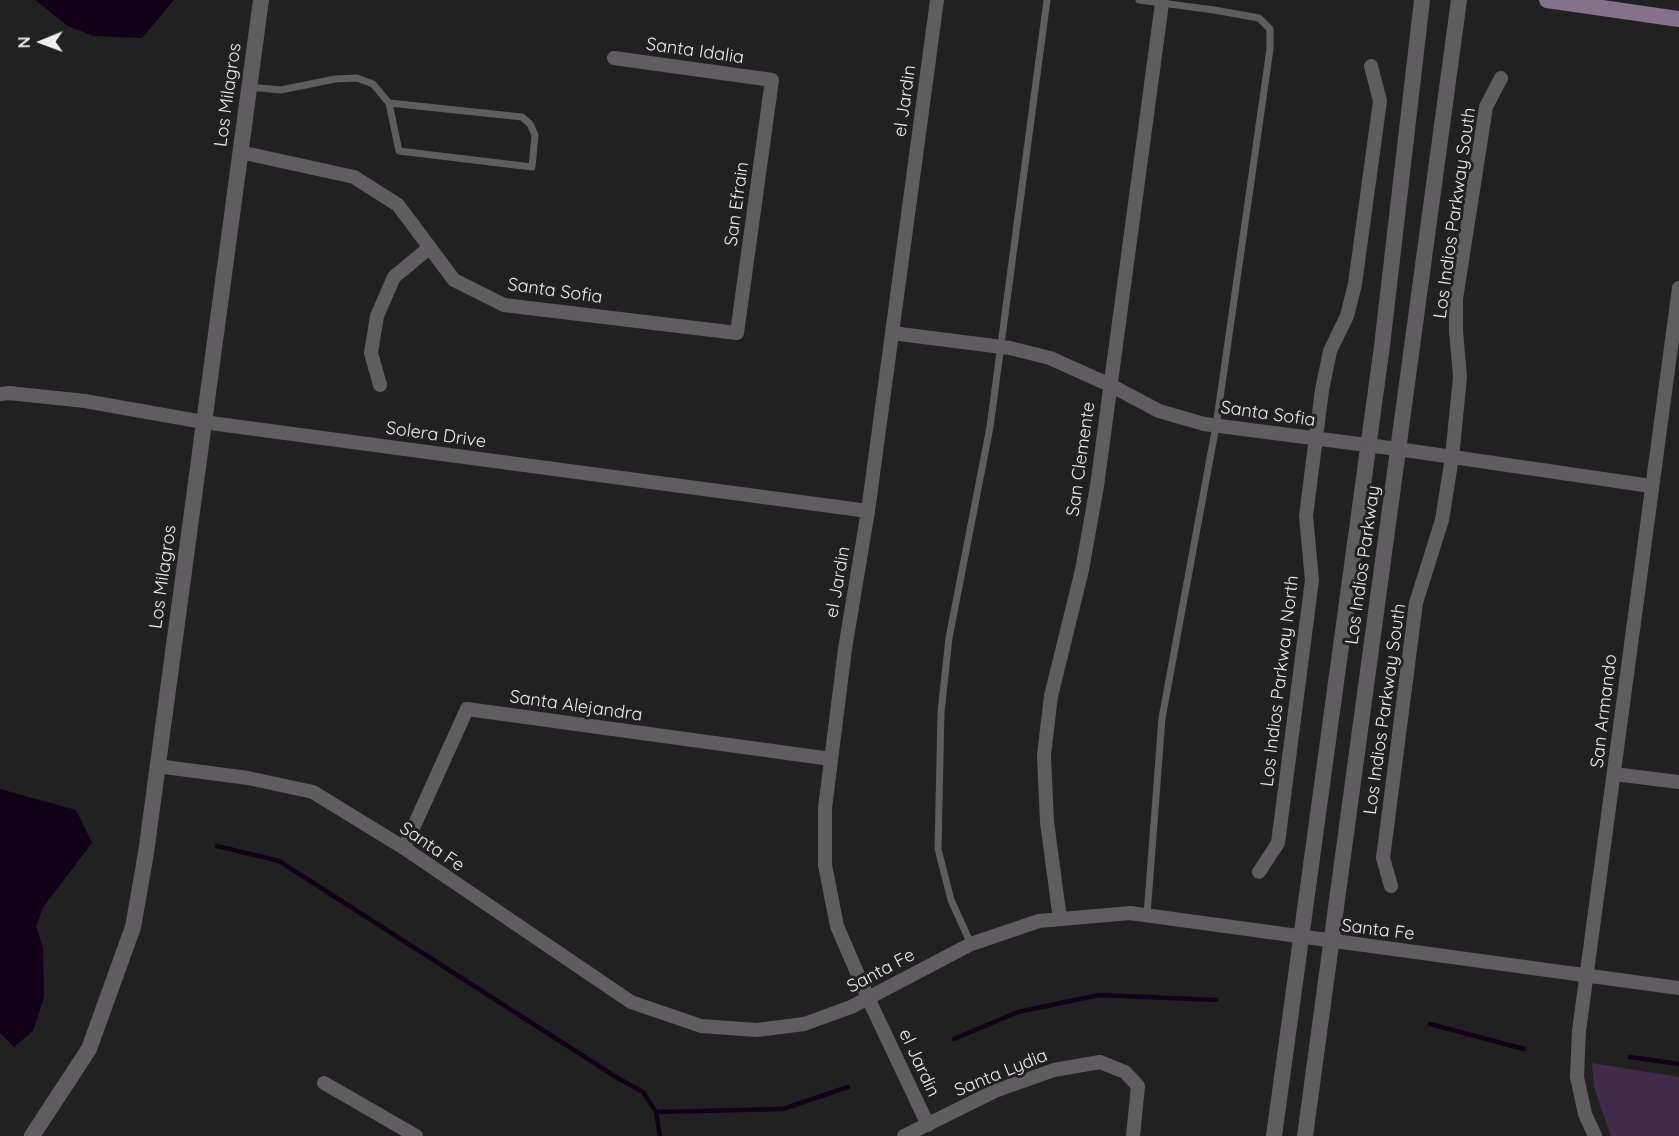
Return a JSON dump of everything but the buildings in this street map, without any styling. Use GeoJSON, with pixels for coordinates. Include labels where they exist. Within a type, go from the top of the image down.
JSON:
{"type":"FeatureCollection","features":[{"type":"Feature","properties":{"kind":"main road"},"geometry":{"type":"LineString","coordinates":[[1547,0],[1679,19]]}},
{"type":"Feature","properties":{"kind":"street","name":"Los Milagros"},"geometry":{"type":"LineString","coordinates":[[32,1136],[89,1049],[133,927],[146,853],[261,0]]}},
{"type":"Feature","properties":{"kind":"street","name":"el Jardin"},"geometry":{"type":"LineString","coordinates":[[904,1136],[928,1125],[837,926],[825,865],[825,808],[845,649],[868,511],[937,0]]}},
{"type":"Feature","properties":{"kind":"street","name":"Los Indios Parkway"},"geometry":{"type":"LineString","coordinates":[[1274,1136],[1369,446],[1422,0]]}},
{"type":"Feature","properties":{"kind":"street","name":"Los Indios Parkway"},"geometry":{"type":"LineString","coordinates":[[1305,1136],[1459,0]]}},
{"type":"Feature","properties":{"kind":"street","name":"San Clemente"},"geometry":{"type":"LineString","coordinates":[[1060,919],[1047,822],[1044,755],[1051,696],[1090,528],[1162,3]]}},
{"type":"Feature","properties":{"kind":"street","name":"Santa Idalia"},"geometry":{"type":"LineString","coordinates":[[614,58],[772,80]]}},
{"type":"Feature","properties":{"kind":"street","name":"Los Indios Parkway North"},"geometry":{"type":"LineString","coordinates":[[1259,872],[1278,843],[1312,580],[1306,516],[1322,390],[1330,351],[1347,316],[1355,284],[1380,100],[1371,66]]}},
{"type":"Feature","properties":{"kind":"street","name":"Los Indios Parkway South"},"geometry":{"type":"LineString","coordinates":[[1391,886],[1383,858],[1416,603],[1442,520],[1452,457],[1460,377],[1456,299],[1486,107],[1501,78]]}},
{"type":"Feature","properties":{"kind":"street","name":"San Efrain"},"geometry":{"type":"LineString","coordinates":[[737,333],[772,80]]}},
{"type":"Feature","properties":{"kind":"street","name":"Santa Sofia"},"geometry":{"type":"LineString","coordinates":[[240,152],[354,177],[398,206],[454,280],[504,304],[737,333]]}},
{"type":"Feature","properties":{"kind":"street"},"geometry":{"type":"LineString","coordinates":[[380,385],[371,353],[377,316],[394,277],[429,248]]}},
{"type":"Feature","properties":{"kind":"street","name":"San Armando"},"geometry":{"type":"LineString","coordinates":[[1594,1136],[1585,1114],[1577,1077],[1579,1031],[1679,288]]}},
{"type":"Feature","properties":{"kind":"street","name":"Santa Sofia"},"geometry":{"type":"LineString","coordinates":[[892,333],[1002,347],[1050,358],[1160,411],[1204,424],[1398,449],[1651,486]]}},
{"type":"Feature","properties":{"kind":"street","name":"Solera Drive"},"geometry":{"type":"LineString","coordinates":[[0,394],[85,401],[203,422],[868,511]]}},
{"type":"Feature","properties":{"kind":"street","name":"Santa Alejandra"},"geometry":{"type":"LineString","coordinates":[[404,848],[467,709],[831,759]]}},
{"type":"Feature","properties":{"kind":"street","name":"Santa Fe"},"geometry":{"type":"LineString","coordinates":[[157,766],[248,778],[313,792],[404,848],[631,1002],[700,1026],[757,1030],[804,1024],[852,1007],[971,944],[1040,921],[1130,913],[1679,988]]}},
{"type":"Feature","properties":{"kind":"street"},"geometry":{"type":"LineString","coordinates":[[1614,774],[1679,782]]}},
{"type":"Feature","properties":{"kind":"street","name":"Santa Lydia"},"geometry":{"type":"LineString","coordinates":[[928,1125],[995,1091],[1054,1070],[1100,1062],[1125,1072],[1138,1086],[1134,1136]]}},
{"type":"Feature","properties":{"kind":"street"},"geometry":{"type":"LineString","coordinates":[[324,1083],[416,1136]]}},
{"type":"Feature","properties":{"kind":"lane"},"geometry":{"type":"LineString","coordinates":[[971,944],[951,900],[938,849],[940,712],[949,638],[990,427],[1047,0]]}},
{"type":"Feature","properties":{"kind":"lane"},"geometry":{"type":"LineString","coordinates":[[1139,0],[1259,18],[1270,29],[1270,49],[1216,426],[1162,718],[1146,916]]}},
{"type":"Feature","properties":{"kind":"lane"},"geometry":{"type":"LineString","coordinates":[[249,87],[280,90],[335,79],[357,78],[373,84],[389,103],[399,151],[532,167],[535,135],[530,124],[522,117],[389,103]]}},
{"type":"Feature","properties":{"kind":"shaded area"},"geometry":{"type":"Polygon","coordinates":[[[35,0],[174,0],[142,38],[93,36],[68,26],[35,0]]]}},
{"type":"Feature","properties":{"kind":"shaded area"},"geometry":{"type":"Polygon","coordinates":[[[0,789],[76,810],[92,843],[44,906],[36,926],[43,948],[44,997],[33,1031],[14,1047],[0,1033],[0,789]]]}},
{"type":"Feature","properties":{"kind":"shaded area"},"geometry":{"type":"Polygon","coordinates":[[[1592,1063],[1679,1077],[1679,1136],[1611,1136],[1594,1087],[1592,1063]]]}},
{"type":"Feature","properties":{"kind":"waterway"},"geometry":{"type":"LineString","coordinates":[[217,846],[279,861],[616,1077],[643,1092],[656,1112],[660,1136]]}},
{"type":"Feature","properties":{"kind":"waterway"},"geometry":{"type":"LineString","coordinates":[[954,1039],[1018,1012],[1099,995],[1216,1000]]}},
{"type":"Feature","properties":{"kind":"waterway"},"geometry":{"type":"LineString","coordinates":[[1430,1024],[1524,1049]]}},
{"type":"Feature","properties":{"kind":"waterway"},"geometry":{"type":"LineString","coordinates":[[1630,1057],[1679,1064]]}},
{"type":"Feature","properties":{"kind":"waterway"},"geometry":{"type":"LineString","coordinates":[[656,1112],[783,1109],[848,1087]]}}]}
